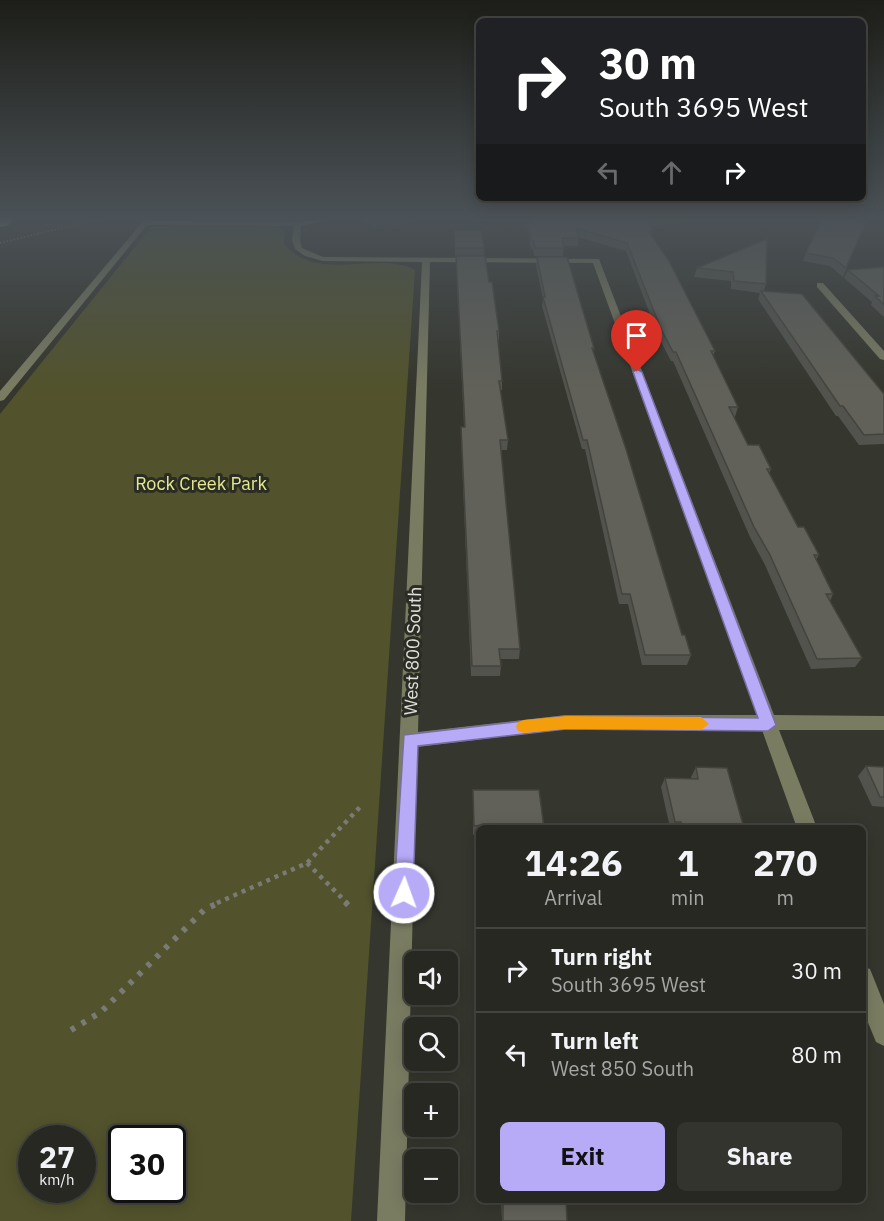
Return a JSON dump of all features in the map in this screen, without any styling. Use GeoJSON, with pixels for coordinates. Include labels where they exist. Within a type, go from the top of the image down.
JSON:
{"type":"FeatureCollection","features":[{"type":"Feature","properties":{"kind":"street"},"geometry":{"type":"LineString","coordinates":[[0,398],[101,276]]}},
{"type":"Feature","properties":{"kind":"street","name":"West 800 South"},"geometry":{"type":"LineString","coordinates":[[391,1221],[425,276]]}},
{"type":"Feature","properties":{"kind":"street"},"geometry":{"type":"LineString","coordinates":[[602,276],[806,825]]}},
{"type":"Feature","properties":{"kind":"street"},"geometry":{"type":"LineString","coordinates":[[820,285],[884,357]]}},
{"type":"Feature","properties":{"kind":"street"},"geometry":{"type":"LineString","coordinates":[[410,740],[566,722],[768,725],[884,723]]}},
{"type":"Feature","properties":{"kind":"street"},"geometry":{"type":"LineString","coordinates":[[866,987],[884,1034]]}},
{"type":"Feature","properties":{"kind":"path"},"geometry":{"type":"LineString","coordinates":[[71,1030],[101,1012],[205,909],[307,863],[361,806]]}},
{"type":"Feature","properties":{"kind":"path"},"geometry":{"type":"LineString","coordinates":[[307,863],[352,909]]}},
{"type":"Feature","properties":{"kind":"green space","name":"Rock Creek Park"},"geometry":{"type":"Polygon","coordinates":[[[111,276],[415,276],[351,1221],[0,1221],[0,414],[111,276]]]}},
{"type":"Feature","properties":{"kind":"building"},"geometry":{"type":"Polygon","coordinates":[[[457,276],[488,276],[489,282],[492,282],[499,331],[497,331],[502,381],[499,381],[508,440],[500,440],[520,649],[499,649],[501,666],[472,666],[461,427],[465,427],[457,276]]]}},
{"type":"Feature","properties":{"kind":"building"},"geometry":{"type":"Polygon","coordinates":[[[541,276],[573,276],[594,348],[592,348],[626,449],[682,635],[685,635],[691,655],[645,655],[630,594],[622,594],[587,440],[583,440],[543,297],[545,297],[541,276]]]}},
{"type":"Feature","properties":{"kind":"building"},"geometry":{"type":"Polygon","coordinates":[[[640,276],[677,276],[715,351],[711,351],[738,407],[729,407],[748,445],[759,445],[771,469],[767,469],[798,527],[804,527],[819,555],[814,555],[833,594],[826,594],[862,658],[817,659],[770,555],[754,527],[676,352],[673,352],[661,329],[640,276]]]}},
{"type":"Feature","properties":{"kind":"building"},"geometry":{"type":"Polygon","coordinates":[[[733,276],[766,276],[766,284],[734,281],[733,276]]]}},
{"type":"Feature","properties":{"kind":"building"},"geometry":{"type":"Polygon","coordinates":[[[855,276],[884,276],[884,305],[875,296],[879,296],[855,276]]]}},
{"type":"Feature","properties":{"kind":"building"},"geometry":{"type":"Polygon","coordinates":[[[761,291],[802,294],[884,394],[884,434],[864,435],[843,406],[840,406],[761,291]]]}},
{"type":"Feature","properties":{"kind":"building"},"geometry":{"type":"Polygon","coordinates":[[[866,766],[884,767],[884,797],[880,797],[866,766]]]}},
{"type":"Feature","properties":{"kind":"building"},"geometry":{"type":"Polygon","coordinates":[[[696,767],[727,768],[743,825],[682,825],[681,822],[675,822],[665,778],[698,779],[696,767]]]}},
{"type":"Feature","properties":{"kind":"building"},"geometry":{"type":"Polygon","coordinates":[[[473,790],[539,790],[544,825],[474,826],[473,790]]]}},
{"type":"Feature","properties":{"kind":"building"},"geometry":{"type":"Polygon","coordinates":[[[503,1203],[566,1203],[567,1221],[503,1221],[503,1203]]]}},
{"type":"Feature","properties":{"kind":"slow traffic"},"geometry":{"type":"LineString","coordinates":[[524,727],[566,722],[701,724]]}},
{"type":"Feature","properties":{"kind":"route"},"geometry":{"type":"LineString","coordinates":[[404,893],[410,740],[566,722],[768,725],[637,372]]}}]}
